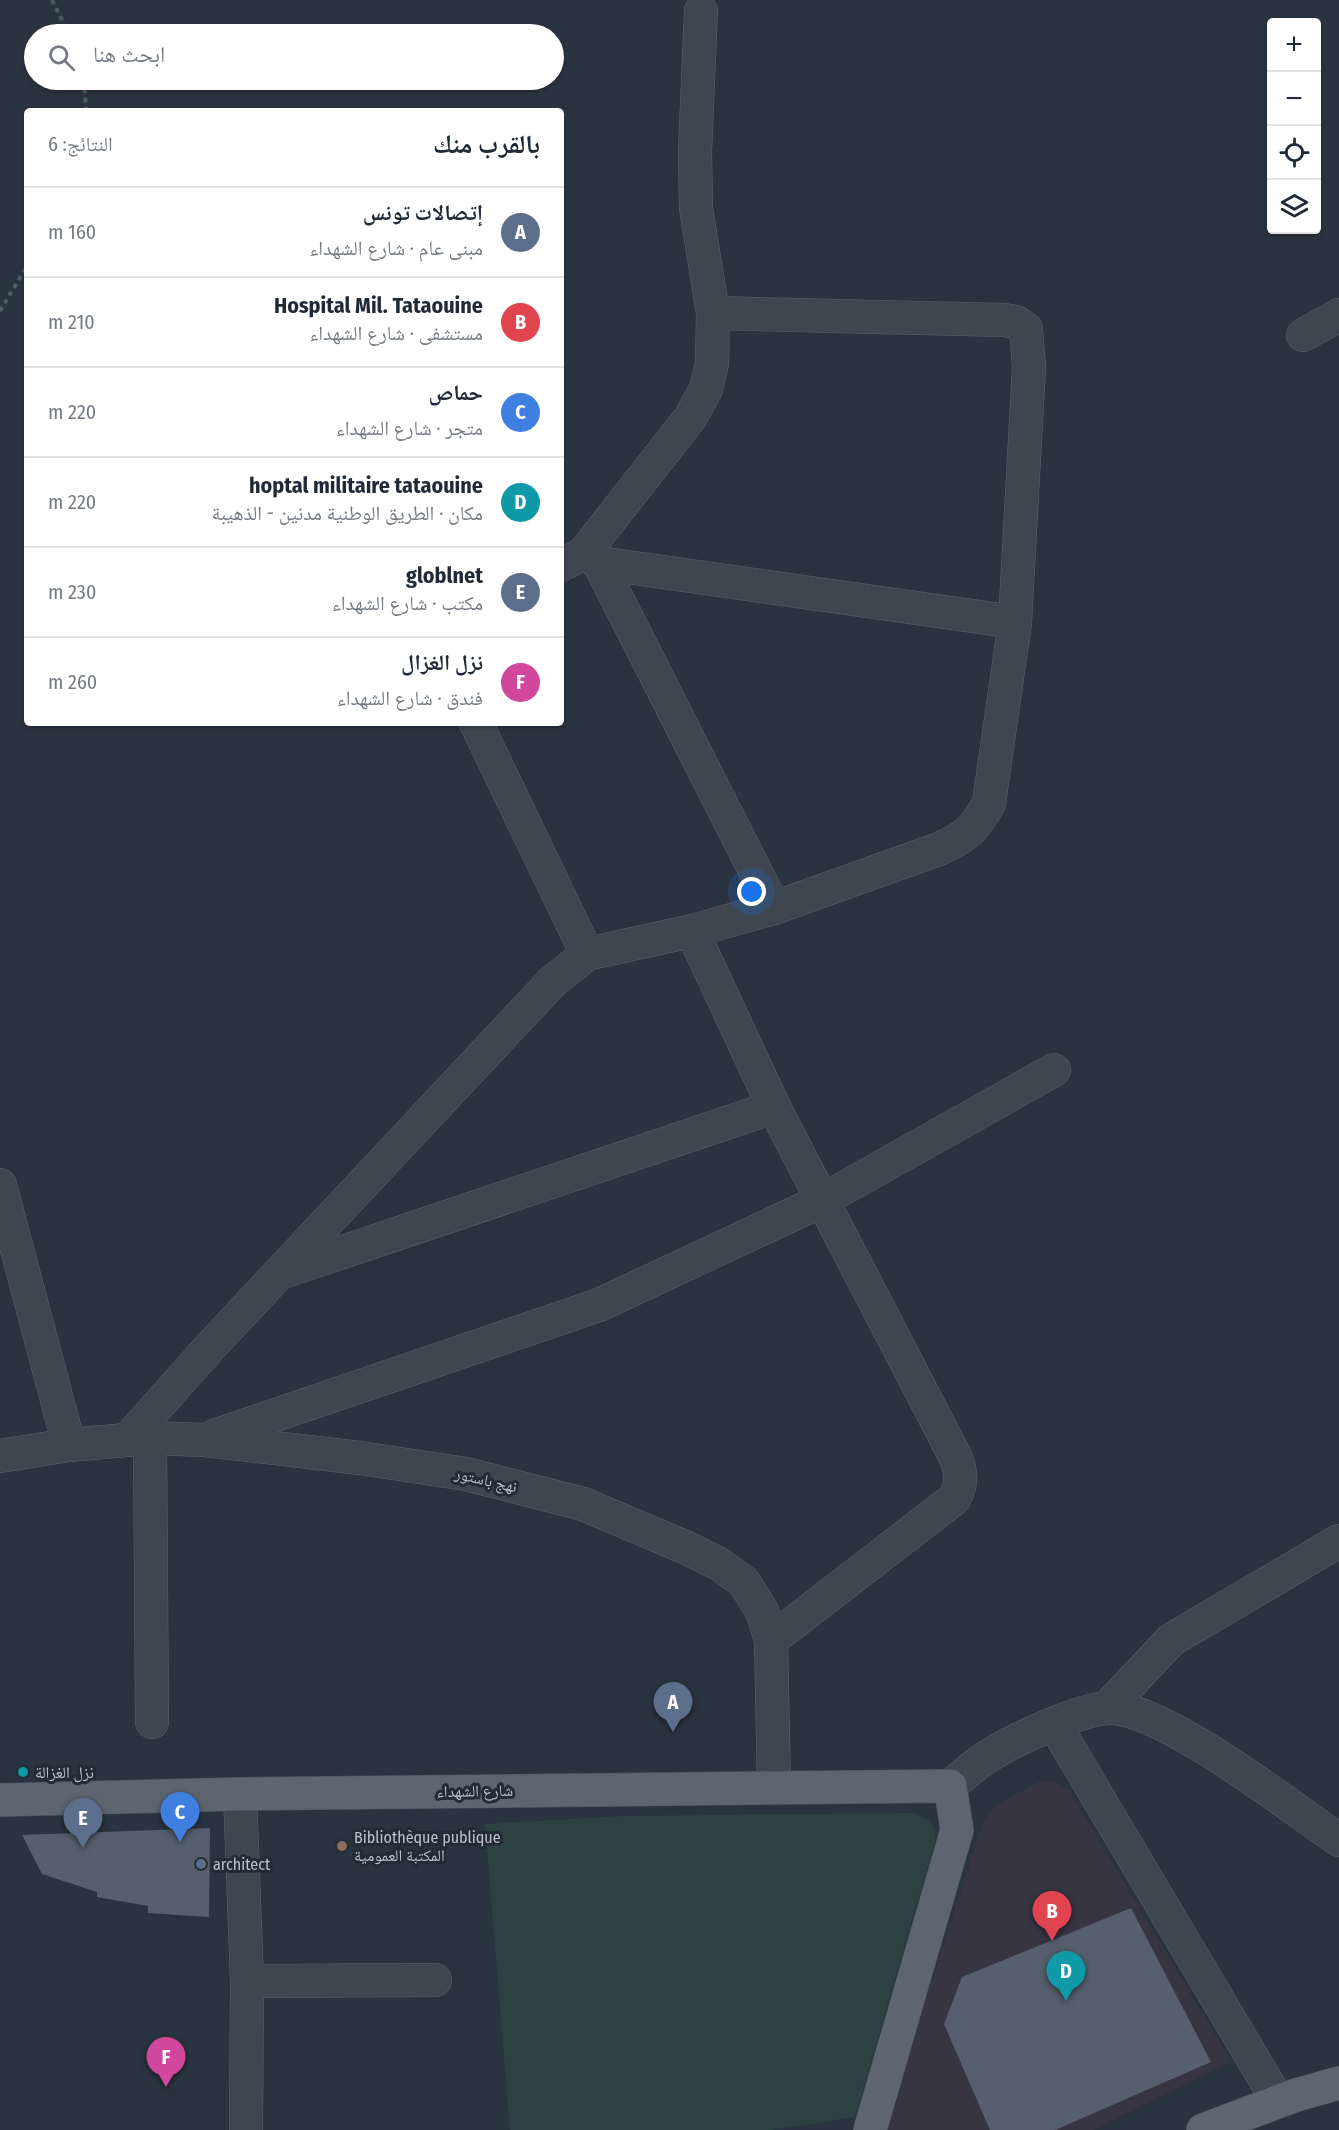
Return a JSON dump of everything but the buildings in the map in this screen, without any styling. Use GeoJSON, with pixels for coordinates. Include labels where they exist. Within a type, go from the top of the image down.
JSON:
{"type":"FeatureCollection","features":[{"type":"Feature","properties":{"kind":"main road","name":"شارع الشهداء"},"geometry":{"type":"LineString","coordinates":[[0,1800],[774,1786],[950,1786]]}},
{"type":"Feature","properties":{"kind":"main road"},"geometry":{"type":"LineString","coordinates":[[870,2130],[957,1830],[950,1786]]}},
{"type":"Feature","properties":{"kind":"main road"},"geometry":{"type":"LineString","coordinates":[[1203,2130],[1278,2101],[1339,2083]]}},
{"type":"Feature","properties":{"kind":"street"},"geometry":{"type":"LineString","coordinates":[[582,560],[690,418],[706,389],[712,363],[713,313],[696,197],[695,151],[702,11]]}},
{"type":"Feature","properties":{"kind":"street"},"geometry":{"type":"LineString","coordinates":[[152,1722],[140,1438],[280,1273],[552,982],[587,954],[692,931],[774,908],[939,849],[964,838],[978,824],[989,803],[1015,621],[1029,367],[1026,329],[1016,322],[1004,320],[713,313]]}},
{"type":"Feature","properties":{"kind":"street"},"geometry":{"type":"LineString","coordinates":[[1303,335],[1339,315]]}},
{"type":"Feature","properties":{"kind":"street"},"geometry":{"type":"LineString","coordinates":[[582,560],[1015,621]]}},
{"type":"Feature","properties":{"kind":"street"},"geometry":{"type":"LineString","coordinates":[[582,560],[774,908]]}},
{"type":"Feature","properties":{"kind":"street"},"geometry":{"type":"LineString","coordinates":[[477,726],[587,954]]}},
{"type":"Feature","properties":{"kind":"street"},"geometry":{"type":"LineString","coordinates":[[692,931],[774,1107],[956,1458],[961,1473],[961,1486],[954,1499],[931,1519],[771,1640]]}},
{"type":"Feature","properties":{"kind":"street"},"geometry":{"type":"LineString","coordinates":[[205,1440],[599,1305],[821,1201],[1054,1070]]}},
{"type":"Feature","properties":{"kind":"street"},"geometry":{"type":"LineString","coordinates":[[280,1273],[774,1107]]}},
{"type":"Feature","properties":{"kind":"street"},"geometry":{"type":"LineString","coordinates":[[0,1185],[69,1445]]}},
{"type":"Feature","properties":{"kind":"street","name":"نهج باستور"},"geometry":{"type":"LineString","coordinates":[[0,1456],[69,1445],[140,1438],[205,1440],[360,1458],[466,1474],[583,1504],[687,1548],[744,1582],[762,1611],[771,1640],[774,1786]]}},
{"type":"Feature","properties":{"kind":"street"},"geometry":{"type":"LineString","coordinates":[[950,1786],[989,1755],[1055,1725],[1108,1707],[1171,1640],[1339,1540]]}},
{"type":"Feature","properties":{"kind":"street"},"geometry":{"type":"LineString","coordinates":[[1108,1707],[1140,1713],[1204,1747],[1339,1840]]}},
{"type":"Feature","properties":{"kind":"street"},"geometry":{"type":"LineString","coordinates":[[1055,1725],[1278,2101]]}},
{"type":"Feature","properties":{"kind":"street"},"geometry":{"type":"LineString","coordinates":[[240,1794],[247,1981],[246,2130]]}},
{"type":"Feature","properties":{"kind":"street"},"geometry":{"type":"LineString","coordinates":[[247,1981],[435,1980]]}},
{"type":"Feature","properties":{"kind":"path"},"geometry":{"type":"LineString","coordinates":[[52,0],[64,24]]}},
{"type":"Feature","properties":{"kind":"path"},"geometry":{"type":"LineString","coordinates":[[85,90],[86,108]]}},
{"type":"Feature","properties":{"kind":"path"},"geometry":{"type":"LineString","coordinates":[[0,311],[24,271]]}},
{"type":"Feature","properties":{"kind":"shaded area"},"geometry":{"type":"Polygon","coordinates":[[[1051,1781],[1068,1789],[1231,2061],[1092,2130],[884,2130],[984,1820],[995,1806],[1037,1782],[1051,1781]]]}},
{"type":"Feature","properties":{"kind":"green space"},"geometry":{"type":"Polygon","coordinates":[[[914,1813],[931,1823],[935,1841],[855,2117],[771,2130],[510,2130],[485,1824],[622,1816],[914,1813]]]}},
{"type":"Feature","properties":{"kind":"place","name":"إتصالات تونس"},"geometry":{"type":"Point","coordinates":[673,1732]}},
{"type":"Feature","properties":{"kind":"place","name":"نزل الغزالة"},"geometry":{"type":"Point","coordinates":[23,1772]}},
{"type":"Feature","properties":{"kind":"place","name":"حماص"},"geometry":{"type":"Point","coordinates":[180,1842]}},
{"type":"Feature","properties":{"kind":"place","name":"Bibliothèque publique المكتبة العمومية"},"geometry":{"type":"Point","coordinates":[342,1846]}},
{"type":"Feature","properties":{"kind":"place","name":"globlnet"},"geometry":{"type":"Point","coordinates":[83,1848]}},
{"type":"Feature","properties":{"kind":"place","name":"architect"},"geometry":{"type":"Point","coordinates":[201,1864]}},
{"type":"Feature","properties":{"kind":"place","name":"Hospital Mil. Tataouine"},"geometry":{"type":"Point","coordinates":[1052,1941]}},
{"type":"Feature","properties":{"kind":"place","name":"hoptal militaire tataouine"},"geometry":{"type":"Point","coordinates":[1066,2001]}},
{"type":"Feature","properties":{"kind":"place","name":"نزل الغزال"},"geometry":{"type":"Point","coordinates":[166,2087]}}]}
